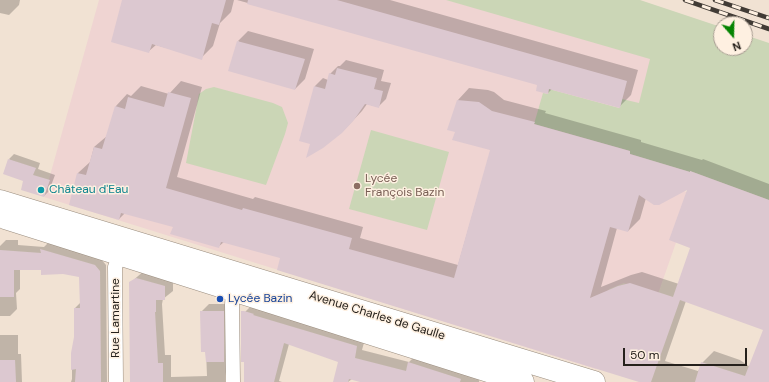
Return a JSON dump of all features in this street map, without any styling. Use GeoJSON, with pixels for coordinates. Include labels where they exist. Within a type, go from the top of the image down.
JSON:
{"type":"FeatureCollection","features":[{"type":"Feature","properties":{"kind":"main road","name":"Avenue Charles de Gaulle"},"geometry":{"type":"LineString","coordinates":[[0,201],[523,382]]}},
{"type":"Feature","properties":{"kind":"main road","name":"Avenue Charles de Gaulle"},"geometry":{"type":"LineString","coordinates":[[0,217],[120,255],[235,282],[590,382]]}},
{"type":"Feature","properties":{"kind":"street","name":"Rue Lamartine"},"geometry":{"type":"LineString","coordinates":[[116,382],[115,267],[120,255]]}},
{"type":"Feature","properties":{"kind":"street"},"geometry":{"type":"LineString","coordinates":[[233,382],[235,282]]}},
{"type":"Feature","properties":{"kind":"shaded area","name":"Lycée François Bazin"},"geometry":{"type":"Polygon","coordinates":[[[99,0],[550,0],[674,45],[629,174],[693,194],[658,294],[624,283],[609,289],[601,307],[596,369],[44,197],[99,0]]]}},
{"type":"Feature","properties":{"kind":"green space"},"geometry":{"type":"Polygon","coordinates":[[[446,0],[640,0],[713,24],[713,56],[753,56],[753,38],[769,43],[769,200],[690,171],[630,154],[630,151],[534,124],[543,93],[548,94],[549,89],[619,108],[622,99],[639,103],[650,59],[446,0]]]}},
{"type":"Feature","properties":{"kind":"green space"},"geometry":{"type":"Polygon","coordinates":[[[214,87],[273,103],[282,107],[288,123],[266,185],[186,163],[199,94],[206,89],[214,87]]]}},
{"type":"Feature","properties":{"kind":"green space"},"geometry":{"type":"Polygon","coordinates":[[[371,130],[449,152],[427,230],[349,209],[371,130]]]}},
{"type":"Feature","properties":{"kind":"building"},"geometry":{"type":"Polygon","coordinates":[[[122,0],[226,0],[219,25],[212,23],[202,60],[152,44],[149,53],[111,42],[122,0]]]}},
{"type":"Feature","properties":{"kind":"building"},"geometry":{"type":"Polygon","coordinates":[[[248,0],[337,0],[627,81],[620,108],[549,89],[548,94],[536,91],[537,85],[247,4],[248,0]]]}},
{"type":"Feature","properties":{"kind":"building"},"geometry":{"type":"Polygon","coordinates":[[[237,41],[305,59],[295,90],[228,71],[237,41]]]}},
{"type":"Feature","properties":{"kind":"building"},"geometry":{"type":"Polygon","coordinates":[[[337,68],[377,78],[374,89],[383,91],[379,108],[365,104],[354,120],[342,133],[323,148],[306,158],[310,144],[299,141],[314,86],[325,89],[329,73],[335,75],[337,68]]]}},
{"type":"Feature","properties":{"kind":"building"},"geometry":{"type":"Polygon","coordinates":[[[168,92],[191,98],[166,188],[242,210],[243,208],[352,238],[349,249],[454,278],[490,150],[452,140],[455,132],[447,130],[457,100],[479,102],[492,111],[535,122],[534,124],[630,151],[630,154],[690,171],[769,200],[769,382],[695,382],[701,362],[745,376],[763,330],[680,300],[651,382],[639,382],[277,270],[280,258],[221,242],[219,248],[170,234],[173,227],[121,213],[119,220],[69,205],[77,173],[86,175],[94,147],[102,149],[115,106],[125,109],[128,97],[164,107],[168,92]],[[687,190],[659,205],[654,205],[639,195],[628,232],[610,227],[590,298],[618,286],[630,283],[673,297],[690,248],[669,240],[687,190]]]}},
{"type":"Feature","properties":{"kind":"building"},"geometry":{"type":"Polygon","coordinates":[[[8,159],[36,168],[33,175],[50,180],[44,197],[21,190],[23,181],[3,174],[8,159]]]}},
{"type":"Feature","properties":{"kind":"building"},"geometry":{"type":"Polygon","coordinates":[[[40,249],[95,265],[100,271],[101,382],[75,382],[76,369],[71,370],[71,353],[74,337],[74,308],[80,308],[79,277],[63,274],[41,275],[41,270],[14,270],[14,297],[0,297],[0,250],[41,253],[40,249]]]}},
{"type":"Feature","properties":{"kind":"building"},"geometry":{"type":"Polygon","coordinates":[[[136,278],[165,286],[165,300],[156,300],[155,312],[158,363],[163,363],[163,382],[130,382],[129,282],[136,278]]]}},
{"type":"Feature","properties":{"kind":"building"},"geometry":{"type":"Polygon","coordinates":[[[200,311],[224,311],[224,362],[206,362],[205,352],[201,352],[200,311]]]}},
{"type":"Feature","properties":{"kind":"building"},"geometry":{"type":"Polygon","coordinates":[[[241,311],[357,346],[355,358],[406,371],[408,362],[461,379],[460,382],[360,382],[349,379],[348,382],[333,382],[338,362],[284,343],[274,382],[244,382],[244,362],[241,362],[241,311]]]}},
{"type":"Feature","properties":{"kind":"building"},"geometry":{"type":"Polygon","coordinates":[[[0,360],[15,360],[16,382],[0,382],[0,360]]]}},
{"type":"Feature","properties":{"kind":"railway"},"geometry":{"type":"LineString","coordinates":[[685,0],[769,29]]}},
{"type":"Feature","properties":{"kind":"railway"},"geometry":{"type":"LineString","coordinates":[[715,0],[769,18]]}},
{"type":"Feature","properties":{"kind":"place","name":"Lycée François Bazin"},"geometry":{"type":"Point","coordinates":[357,186]}},
{"type":"Feature","properties":{"kind":"place","name":"Château d'Eau"},"geometry":{"type":"Point","coordinates":[41,190]}},
{"type":"Feature","properties":{"kind":"place","name":"Lycée Bazin"},"geometry":{"type":"Point","coordinates":[220,299]}}]}
